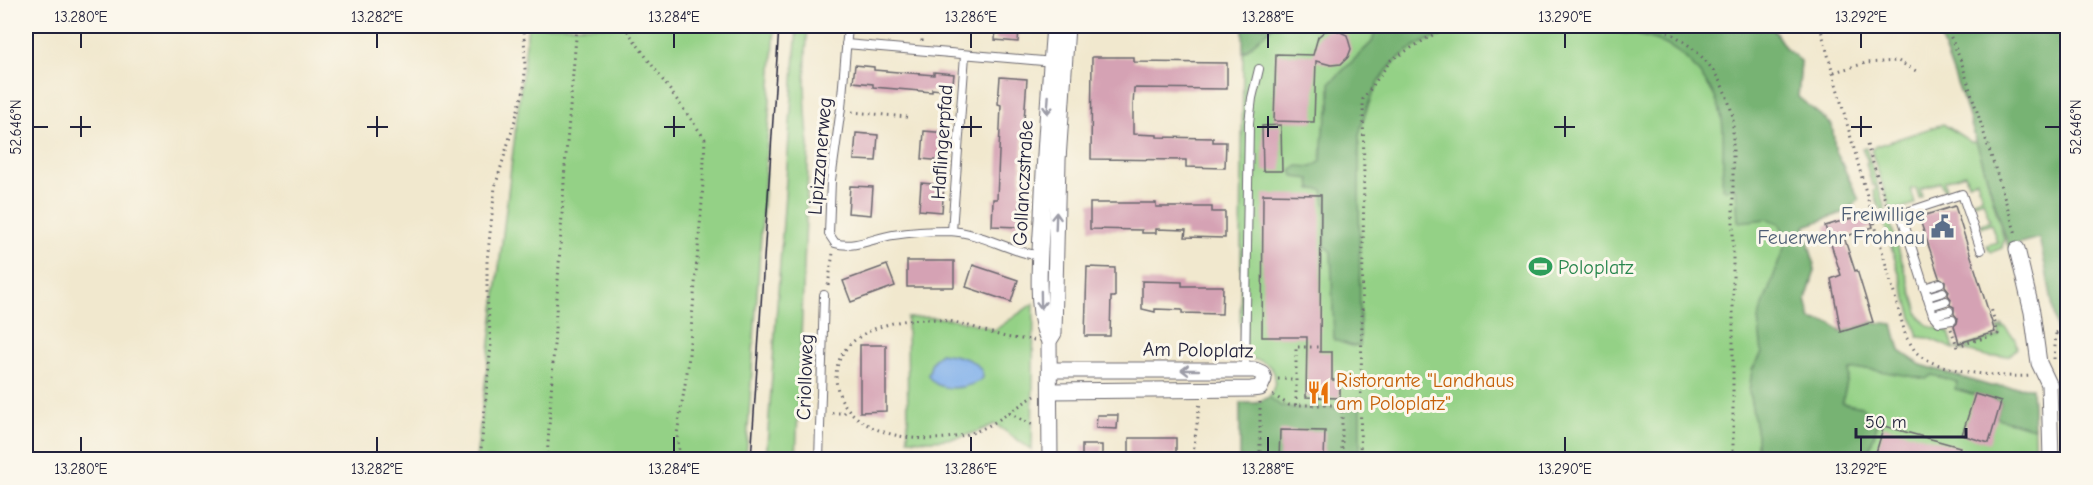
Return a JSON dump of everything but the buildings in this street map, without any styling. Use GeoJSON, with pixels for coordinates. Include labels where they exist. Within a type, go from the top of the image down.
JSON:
{"type":"FeatureCollection","features":[{"type":"Feature","properties":{"kind":"street","name":"Gollanczstraße"},"geometry":{"type":"LineString","coordinates":[[1050,459],[1043,393],[1050,370],[1043,340],[1041,316],[1048,256],[1058,63],[1054,26]]}},
{"type":"Feature","properties":{"kind":"street","name":"Gollanczstraße"},"geometry":{"type":"LineString","coordinates":[[1058,63],[1067,26]]}},
{"type":"Feature","properties":{"kind":"street"},"geometry":{"type":"LineString","coordinates":[[2018,249],[2032,312],[2039,363],[2049,384],[2050,459]]}},
{"type":"Feature","properties":{"kind":"street","name":"Am Poloplatz"},"geometry":{"type":"LineString","coordinates":[[1043,393],[1201,389],[1266,392],[1262,373],[1255,370],[1050,370]]}},
{"type":"Feature","properties":{"kind":"lane","name":"Lipizzanerweg"},"geometry":{"type":"LineString","coordinates":[[848,26],[841,111],[831,180],[829,234],[835,243],[850,246],[893,235],[952,231],[976,235],[1024,252],[1048,256]]}},
{"type":"Feature","properties":{"kind":"lane"},"geometry":{"type":"LineString","coordinates":[[846,44],[1058,63]]}},
{"type":"Feature","properties":{"kind":"lane","name":"Haflingerpfad"},"geometry":{"type":"LineString","coordinates":[[952,231],[964,55]]}},
{"type":"Feature","properties":{"kind":"lane"},"geometry":{"type":"LineString","coordinates":[[1245,370],[1249,123],[1259,69]]}},
{"type":"Feature","properties":{"kind":"lane"},"geometry":{"type":"LineString","coordinates":[[1950,321],[1939,322],[1933,315],[1901,214],[1962,194],[1980,250]]}},
{"type":"Feature","properties":{"kind":"lane"},"geometry":{"type":"LineString","coordinates":[[1924,288],[1940,283]]}},
{"type":"Feature","properties":{"kind":"lane"},"geometry":{"type":"LineString","coordinates":[[1927,297],[1943,292]]}},
{"type":"Feature","properties":{"kind":"lane","name":"Criolloweg"},"geometry":{"type":"LineString","coordinates":[[819,459],[824,295]]}},
{"type":"Feature","properties":{"kind":"lane"},"geometry":{"type":"LineString","coordinates":[[1930,306],[1946,301]]}},
{"type":"Feature","properties":{"kind":"lane"},"geometry":{"type":"LineString","coordinates":[[1933,315],[1949,311]]}},
{"type":"Feature","properties":{"kind":"path"},"geometry":{"type":"LineString","coordinates":[[480,459],[491,345],[487,261],[495,188],[524,90],[524,26]]}},
{"type":"Feature","properties":{"kind":"path"},"geometry":{"type":"LineString","coordinates":[[547,459],[576,26]]}},
{"type":"Feature","properties":{"kind":"path"},"geometry":{"type":"LineString","coordinates":[[624,26],[705,139],[688,366],[677,434],[680,459]]}},
{"type":"Feature","properties":{"kind":"path"},"geometry":{"type":"LineString","coordinates":[[1360,459],[1363,99],[1390,60],[1442,30],[1456,26]]}},
{"type":"Feature","properties":{"kind":"path"},"geometry":{"type":"LineString","coordinates":[[1657,26],[1687,43],[1717,74],[1727,95],[1733,117],[1733,459]]}},
{"type":"Feature","properties":{"kind":"path"},"geometry":{"type":"LineString","coordinates":[[1946,26],[1961,61],[2018,242],[2018,249]]}},
{"type":"Feature","properties":{"kind":"path"},"geometry":{"type":"LineString","coordinates":[[1834,72],[1866,63],[1898,61],[1918,72]]}},
{"type":"Feature","properties":{"kind":"path"},"geometry":{"type":"LineString","coordinates":[[841,111],[907,117]]}},
{"type":"Feature","properties":{"kind":"path"},"geometry":{"type":"LineString","coordinates":[[1867,145],[1889,212],[1901,214]]}},
{"type":"Feature","properties":{"kind":"path"},"geometry":{"type":"LineString","coordinates":[[824,295],[828,289],[835,243]]}},
{"type":"Feature","properties":{"kind":"path"},"geometry":{"type":"LineString","coordinates":[[1950,321],[1957,346],[1998,334],[1991,308]]}},
{"type":"Feature","properties":{"kind":"path"},"geometry":{"type":"LineString","coordinates":[[1043,340],[1004,337],[957,321],[909,320],[881,326],[856,339],[841,353],[836,382],[848,409],[858,418],[885,432],[938,439],[970,434],[1043,393]]}},
{"type":"Feature","properties":{"kind":"path"},"geometry":{"type":"LineString","coordinates":[[2056,333],[2067,328]]}},
{"type":"Feature","properties":{"kind":"path"},"geometry":{"type":"LineString","coordinates":[[1296,405],[1296,347],[1318,347]]}},
{"type":"Feature","properties":{"kind":"path"},"geometry":{"type":"LineString","coordinates":[[1286,380],[1296,380]]}},
{"type":"Feature","properties":{"kind":"path"},"geometry":{"type":"LineString","coordinates":[[1192,459],[1201,389]]}},
{"type":"Feature","properties":{"kind":"path"},"geometry":{"type":"LineString","coordinates":[[1260,459],[1266,392],[1283,403],[1342,405],[1342,459]]}},
{"type":"Feature","properties":{"kind":"path"},"geometry":{"type":"LineString","coordinates":[[1350,400],[1361,400]]}},
{"type":"Feature","properties":{"kind":"path"},"geometry":{"type":"LineString","coordinates":[[821,413],[844,413],[848,409]]}},
{"type":"Feature","properties":{"kind":"path"},"geometry":{"type":"LineString","coordinates":[[1010,413],[1036,426]]}},
{"type":"Feature","properties":{"kind":"green space"},"geometry":{"type":"Polygon","coordinates":[[[528,26],[775,26],[746,459],[476,459],[528,26]]]}},
{"type":"Feature","properties":{"kind":"green space"},"geometry":{"type":"Polygon","coordinates":[[[797,26],[808,26],[805,86],[809,145],[796,459],[766,459],[797,26]]]}},
{"type":"Feature","properties":{"kind":"green space"},"geometry":{"type":"Polygon","coordinates":[[[1243,26],[1273,26],[1243,53],[1243,26]]]}},
{"type":"Feature","properties":{"kind":"green space"},"geometry":{"type":"Polygon","coordinates":[[[1273,26],[1771,26],[1786,49],[1801,61],[1798,97],[1832,125],[1835,149],[1859,200],[1845,212],[1805,226],[1815,270],[1806,300],[1811,320],[1831,323],[1841,332],[1873,322],[1893,324],[1900,351],[1921,365],[1990,386],[2032,388],[2035,459],[1240,460],[1240,403],[1256,403],[1269,397],[1275,380],[1274,373],[1265,363],[1258,360],[1240,359],[1243,53],[1273,26]]]}},
{"type":"Feature","properties":{"kind":"green space"},"geometry":{"type":"Polygon","coordinates":[[[1377,26],[1513,26],[1512,31],[1463,31],[1428,40],[1398,59],[1387,71],[1370,100],[1359,136],[1360,345],[1352,346],[1334,340],[1331,252],[1325,246],[1326,209],[1323,190],[1311,189],[1310,179],[1294,177],[1291,171],[1298,166],[1312,167],[1321,161],[1323,130],[1330,108],[1330,83],[1372,42],[1377,26]]]}},
{"type":"Feature","properties":{"kind":"green space"},"geometry":{"type":"Polygon","coordinates":[[[1572,26],[1771,26],[1786,49],[1801,61],[1798,97],[1832,125],[1835,149],[1859,200],[1845,212],[1805,226],[1815,270],[1806,300],[1811,320],[1831,323],[1841,332],[1873,322],[1893,324],[1900,351],[1921,365],[1990,386],[2032,388],[2034,428],[1996,418],[2001,402],[1955,389],[1957,382],[1932,375],[1926,379],[1868,369],[1850,370],[1842,403],[1862,407],[1875,417],[1877,425],[1867,459],[1757,459],[1757,435],[1749,392],[1752,370],[1762,353],[1758,319],[1785,245],[1784,232],[1779,223],[1768,219],[1738,222],[1736,189],[1722,189],[1723,136],[1719,109],[1703,78],[1690,62],[1661,42],[1645,37],[1628,33],[1572,30],[1572,26]]]}},
{"type":"Feature","properties":{"kind":"green space"},"geometry":{"type":"Polygon","coordinates":[[[1936,26],[2067,26],[2067,459],[2065,403],[2059,348],[2039,238],[2008,246],[1967,111],[1936,26]]]}},
{"type":"Feature","properties":{"kind":"green space"},"geometry":{"type":"Polygon","coordinates":[[[1943,124],[1971,142],[1977,142],[2004,239],[2002,248],[1992,252],[1989,250],[1987,245],[1997,242],[1991,224],[1982,227],[1981,224],[1990,221],[1983,200],[1974,203],[1973,200],[1982,197],[1977,180],[1968,183],[1965,174],[1944,181],[1946,190],[1944,191],[1940,182],[1920,189],[1922,197],[1919,198],[1916,188],[1911,189],[1915,204],[1891,211],[1871,150],[1876,146],[1943,124]]]}},
{"type":"Feature","properties":{"kind":"green space"},"geometry":{"type":"Polygon","coordinates":[[[1866,147],[1919,315],[1930,326],[1949,332],[1954,349],[1928,338],[1918,337],[1874,191],[1875,185],[1872,185],[1866,163],[1868,162],[1862,148],[1866,147]]]}},
{"type":"Feature","properties":{"kind":"green space"},"geometry":{"type":"Polygon","coordinates":[[[1034,303],[1032,450],[995,424],[953,438],[908,439],[907,318],[952,319],[995,330],[1034,303]]]}},
{"type":"Feature","properties":{"kind":"green space"},"geometry":{"type":"Polygon","coordinates":[[[2002,325],[2015,338],[2017,348],[2010,355],[1991,357],[1957,349],[1963,347],[1967,350],[1966,346],[1999,336],[1998,327],[2002,329],[2002,325]]]}},
{"type":"Feature","properties":{"kind":"green space"},"geometry":{"type":"Polygon","coordinates":[[[1269,397],[1281,406],[1298,408],[1347,408],[1360,404],[1360,459],[1240,460],[1240,403],[1256,403],[1269,397]]]}},
{"type":"Feature","properties":{"kind":"water"},"geometry":{"type":"Polygon","coordinates":[[[940,353],[974,362],[979,366],[983,378],[970,385],[954,388],[932,381],[928,375],[932,362],[940,353]]]}},
{"type":"Feature","properties":{"kind":"tram line"},"geometry":{"type":"LineString","coordinates":[[751,460],[779,26]]}},
{"type":"Feature","properties":{"kind":"place","name":"Freiwillige Feuerwehr Frohnau"},"geometry":{"type":"Point","coordinates":[1943,226]}},
{"type":"Feature","properties":{"kind":"place","name":"Poloplatz"},"geometry":{"type":"Point","coordinates":[1540,267]}},
{"type":"Feature","properties":{"kind":"place","name":"Ristorante \"Landhaus am Poloplatz\""},"geometry":{"type":"Point","coordinates":[1318,392]}}]}
